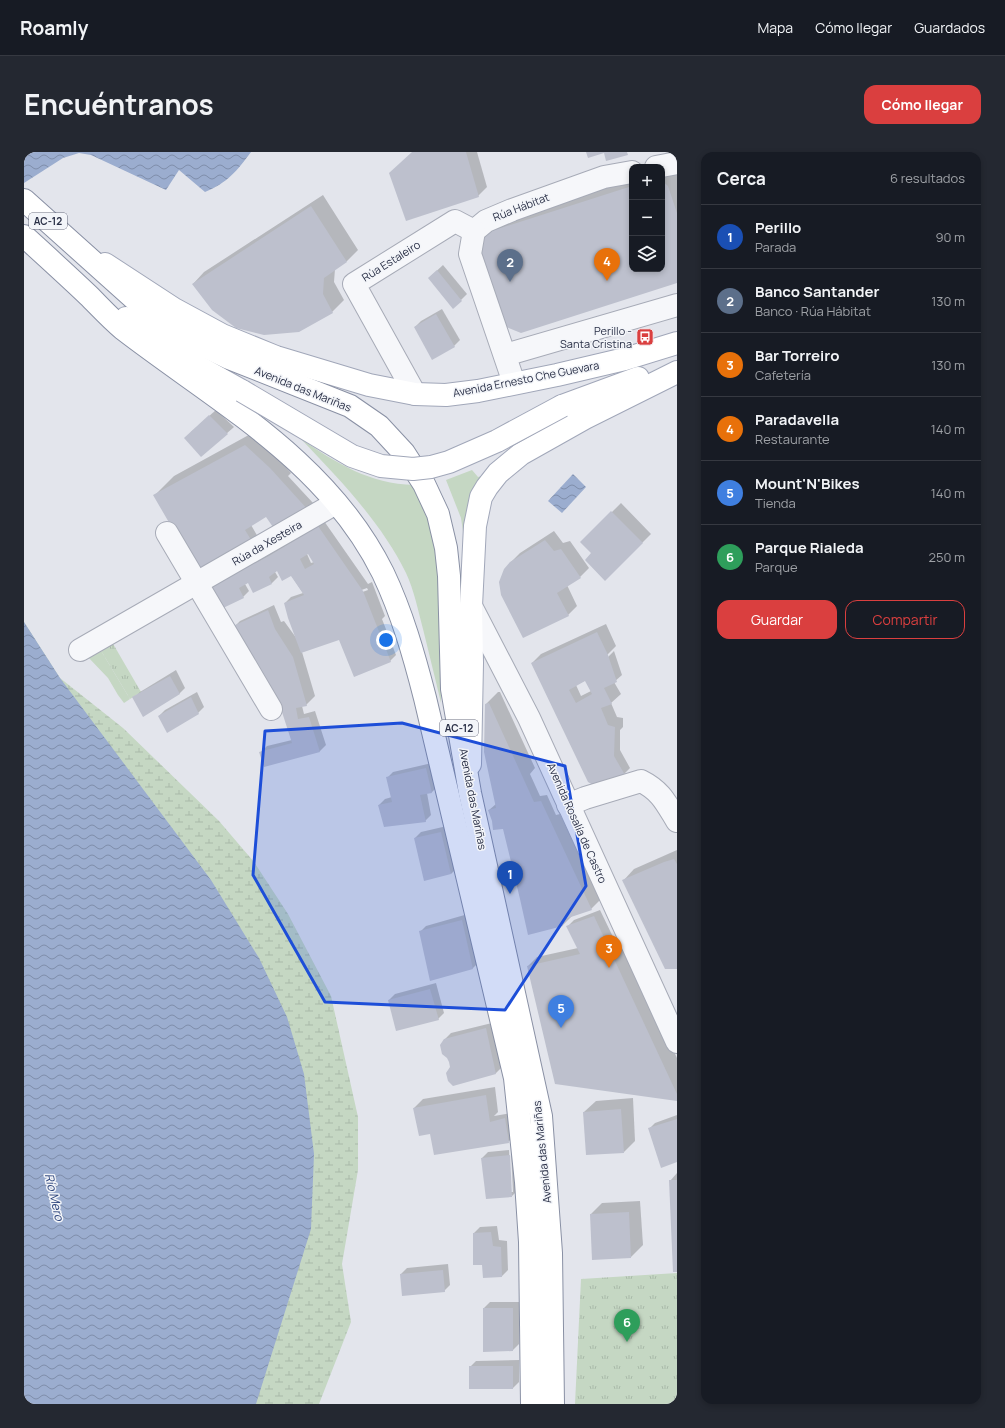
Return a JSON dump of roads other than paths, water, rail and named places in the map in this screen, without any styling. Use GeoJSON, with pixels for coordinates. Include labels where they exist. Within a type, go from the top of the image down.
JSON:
{"type":"FeatureCollection","features":[{"type":"Feature","properties":{"kind":"main road","name":"AC-12"},"geometry":{"type":"LineString","coordinates":[[24,200],[72,242]]}},
{"type":"Feature","properties":{"kind":"main road","name":"AC-12"},"geometry":{"type":"LineString","coordinates":[[24,236],[53,262]]}},
{"type":"Feature","properties":{"kind":"main road","name":"Avenida Ernesto Che Guevara"},"geometry":{"type":"LineString","coordinates":[[72,242],[174,309],[222,335],[276,356],[369,385],[415,394],[446,395],[478,391],[565,374],[625,359],[677,343]]}},
{"type":"Feature","properties":{"kind":"main road","name":"Avenida das Mariñas"},"geometry":{"type":"LineString","coordinates":[[72,242],[148,311],[196,342],[229,358],[350,406],[379,426],[404,454],[424,484],[438,514],[446,548],[449,576],[452,690],[470,793],[541,1116],[551,1253],[553,1404]]}},
{"type":"Feature","properties":{"kind":"main road","name":"Avenida das Mariñas"},"geometry":{"type":"LineString","coordinates":[[53,262],[122,328],[226,403],[289,453],[316,480],[362,537],[382,572],[400,612],[413,651],[435,738],[515,1078],[526,1182],[530,1242],[532,1404]]}},
{"type":"Feature","properties":{"kind":"main road"},"geometry":{"type":"LineString","coordinates":[[53,262],[139,328],[192,363],[242,390],[352,456],[381,466],[413,469],[431,467],[449,462],[497,441],[562,406],[633,379],[677,367]]}},
{"type":"Feature","properties":{"kind":"main road"},"geometry":{"type":"LineString","coordinates":[[470,793],[472,663],[471,606],[475,526],[486,487],[498,473],[521,454],[585,418],[677,372]]}},
{"type":"Feature","properties":{"kind":"street"},"geometry":{"type":"LineString","coordinates":[[665,165],[677,163]]}},
{"type":"Feature","properties":{"kind":"street","name":"Rúa Hábitat"},"geometry":{"type":"LineString","coordinates":[[474,231],[486,221],[512,210],[604,177],[629,173]]}},
{"type":"Feature","properties":{"kind":"street","name":"Rúa Estaleiro"},"geometry":{"type":"LineString","coordinates":[[415,394],[354,284],[455,221],[474,231]]}},
{"type":"Feature","properties":{"kind":"street"},"geometry":{"type":"LineString","coordinates":[[474,231],[470,254],[514,383]]}},
{"type":"Feature","properties":{"kind":"street"},"geometry":{"type":"LineString","coordinates":[[505,355],[677,305]]}},
{"type":"Feature","properties":{"kind":"street","name":"Rúa da Xesteira"},"geometry":{"type":"LineString","coordinates":[[80,650],[336,503]]}},
{"type":"Feature","properties":{"kind":"street"},"geometry":{"type":"LineString","coordinates":[[168,533],[271,709]]}},
{"type":"Feature","properties":{"kind":"street","name":"Avenida Rosalía de Castro"},"geometry":{"type":"LineString","coordinates":[[471,606],[529,718],[677,1042]]}},
{"type":"Feature","properties":{"kind":"street"},"geometry":{"type":"LineString","coordinates":[[568,804],[641,781],[652,786],[663,796],[677,820]]}},
{"type":"Feature","properties":{"kind":"water"},"geometry":{"type":"Polygon","coordinates":[[[24,152],[251,152],[231,176],[220,185],[205,192],[179,170],[166,190],[91,155],[79,153],[63,158],[24,183],[24,152]]]}},
{"type":"Feature","properties":{"kind":"water"},"geometry":{"type":"Polygon","coordinates":[[[573,474],[586,487],[562,513],[548,501],[573,474]]]}},
{"type":"Feature","properties":{"kind":"water","name":"Río Mero"},"geometry":{"type":"Polygon","coordinates":[[[24,622],[60,678],[211,880],[259,958],[287,1017],[304,1074],[314,1154],[311,1229],[256,1404],[24,1404],[24,622]]]}},
{"type":"Feature","properties":{"kind":"place","name":"Paradavella"},"geometry":{"type":"Point","coordinates":[607,281]}},
{"type":"Feature","properties":{"kind":"place","name":"Banco Santander"},"geometry":{"type":"Point","coordinates":[510,282]}},
{"type":"Feature","properties":{"kind":"place","name":"Perillo - Santa Cristina"},"geometry":{"type":"Point","coordinates":[645,337]}},
{"type":"Feature","properties":{"kind":"place","name":"Perillo"},"geometry":{"type":"Point","coordinates":[510,894]}},
{"type":"Feature","properties":{"kind":"place","name":"Bar Torreiro"},"geometry":{"type":"Point","coordinates":[609,968]}},
{"type":"Feature","properties":{"kind":"place","name":"Mount'N'Bikes"},"geometry":{"type":"Point","coordinates":[561,1028]}},
{"type":"Feature","properties":{"kind":"place","name":"Parque Rialeda"},"geometry":{"type":"Point","coordinates":[627,1342]}}]}
